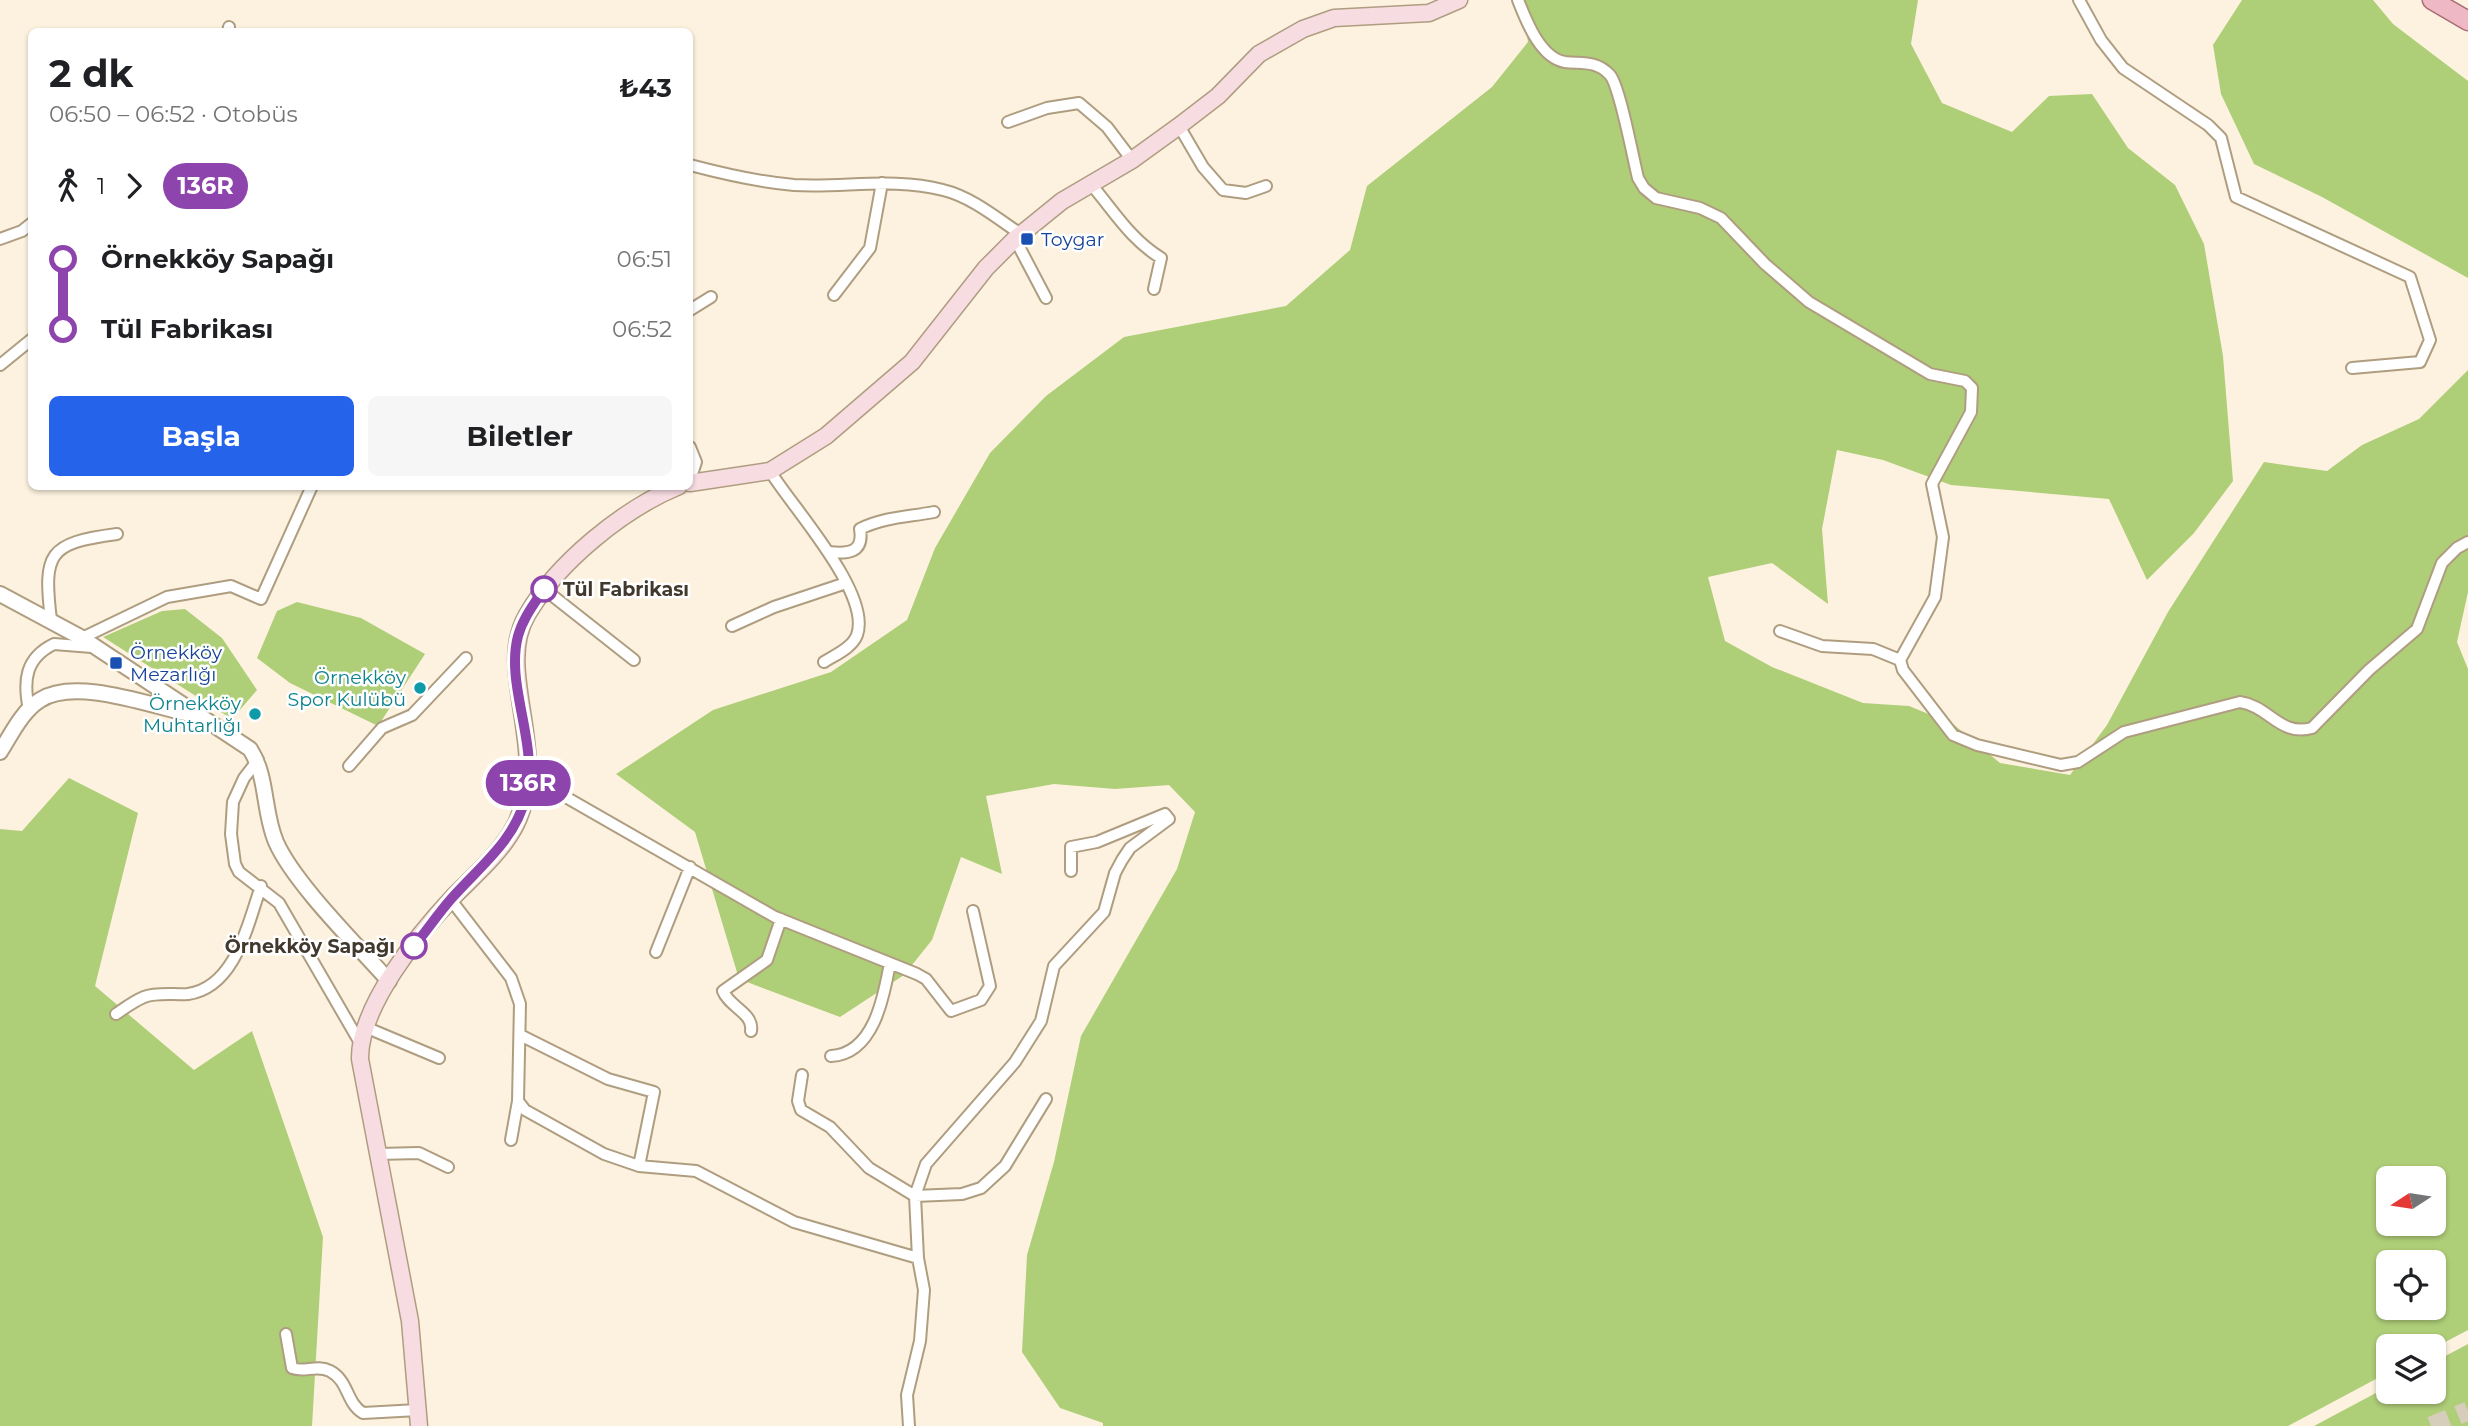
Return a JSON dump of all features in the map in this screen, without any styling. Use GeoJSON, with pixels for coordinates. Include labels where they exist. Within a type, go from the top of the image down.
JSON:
{"type":"FeatureCollection","features":[{"type":"Feature","properties":{"kind":"main road"},"geometry":{"type":"LineString","coordinates":[[693,482],[770,471],[826,436],[912,362],[986,268],[1019,237],[1062,201],[1132,160],[1179,126],[1218,96],[1259,54],[1303,29],[1352,15],[1429,13],[1459,0]]}},
{"type":"Feature","properties":{"kind":"main road"},"geometry":{"type":"LineString","coordinates":[[2442,2],[2468,21]]}},
{"type":"Feature","properties":{"kind":"main road"},"geometry":{"type":"LineString","coordinates":[[418,1418],[410,1321],[360,1059],[362,1034],[388,981],[451,900],[509,836],[522,810],[529,776],[516,655],[522,625],[544,589],[569,562],[604,533],[657,495],[669,490]]}},
{"type":"Feature","properties":{"kind":"street"},"geometry":{"type":"LineString","coordinates":[[1518,0],[1535,35],[1550,54],[1563,62],[1598,66],[1613,80],[1639,178],[1647,192],[1661,200],[1713,213],[1809,302],[1930,374],[1965,381],[1972,388],[1971,412],[1932,484],[1943,537],[1935,597],[1900,660],[1902,670],[1953,735],[1977,745],[2054,764],[2078,762],[2124,732],[2228,704],[2250,703],[2281,726],[2304,730],[2319,724],[2369,670],[2409,639],[2424,618],[2442,563],[2457,548],[2468,542]]}},
{"type":"Feature","properties":{"kind":"street"},"geometry":{"type":"LineString","coordinates":[[2079,0],[2101,40],[2123,68],[2208,125],[2221,138],[2236,197],[2410,277],[2430,340],[2420,362],[2352,368]]}},
{"type":"Feature","properties":{"kind":"street"},"geometry":{"type":"LineString","coordinates":[[1008,122],[1063,103],[1079,103],[1107,127],[1132,160]]}},
{"type":"Feature","properties":{"kind":"street"},"geometry":{"type":"LineString","coordinates":[[1179,126],[1203,167],[1223,190],[1246,193],[1266,186]]}},
{"type":"Feature","properties":{"kind":"street"},"geometry":{"type":"LineString","coordinates":[[693,166],[746,179],[797,185],[882,183],[945,190],[965,199],[1019,237],[1046,298]]}},
{"type":"Feature","properties":{"kind":"street"},"geometry":{"type":"LineString","coordinates":[[834,295],[870,248],[882,183]]}},
{"type":"Feature","properties":{"kind":"street"},"geometry":{"type":"LineString","coordinates":[[1090,183],[1124,229],[1141,246],[1161,258],[1154,289]]}},
{"type":"Feature","properties":{"kind":"street"},"geometry":{"type":"LineString","coordinates":[[0,239],[28,226]]}},
{"type":"Feature","properties":{"kind":"street"},"geometry":{"type":"LineString","coordinates":[[693,308],[710,297]]}},
{"type":"Feature","properties":{"kind":"street"},"geometry":{"type":"LineString","coordinates":[[0,365],[28,342]]}},
{"type":"Feature","properties":{"kind":"street"},"geometry":{"type":"LineString","coordinates":[[693,454],[696,461],[693,472]]}},
{"type":"Feature","properties":{"kind":"street"},"geometry":{"type":"LineString","coordinates":[[770,471],[829,552],[856,604],[856,637],[848,647],[824,662]]}},
{"type":"Feature","properties":{"kind":"street"},"geometry":{"type":"LineString","coordinates":[[82,638],[167,597],[231,586],[261,600],[310,490]]}},
{"type":"Feature","properties":{"kind":"street"},"geometry":{"type":"LineString","coordinates":[[829,552],[852,553],[860,544],[860,529],[868,525],[891,517],[934,513]]}},
{"type":"Feature","properties":{"kind":"street"},"geometry":{"type":"LineString","coordinates":[[51,620],[47,582],[48,565],[53,557],[72,543],[117,534]]}},
{"type":"Feature","properties":{"kind":"street"},"geometry":{"type":"LineString","coordinates":[[732,626],[774,607],[846,583]]}},
{"type":"Feature","properties":{"kind":"street"},"geometry":{"type":"LineString","coordinates":[[544,589],[634,660]]}},
{"type":"Feature","properties":{"kind":"street"},"geometry":{"type":"LineString","coordinates":[[0,594],[82,638],[250,749],[258,760],[276,842],[299,877],[388,981]]}},
{"type":"Feature","properties":{"kind":"street"},"geometry":{"type":"LineString","coordinates":[[1780,631],[1822,646],[1873,649],[1900,660]]}},
{"type":"Feature","properties":{"kind":"street"},"geometry":{"type":"LineString","coordinates":[[29,710],[25,674],[41,653],[54,644],[65,643],[98,648]]}},
{"type":"Feature","properties":{"kind":"street"},"geometry":{"type":"LineString","coordinates":[[349,766],[382,728],[412,715],[467,658]]}},
{"type":"Feature","properties":{"kind":"street"},"geometry":{"type":"LineString","coordinates":[[0,752],[29,710],[41,699],[54,695],[117,694],[198,716]]}},
{"type":"Feature","properties":{"kind":"street"},"geometry":{"type":"LineString","coordinates":[[258,760],[244,778],[233,802],[231,834],[239,872],[261,886],[279,903],[362,1034],[439,1058]]}},
{"type":"Feature","properties":{"kind":"street"},"geometry":{"type":"LineString","coordinates":[[529,776],[781,919],[926,979],[951,1011],[981,1000],[990,986],[989,974],[976,936],[973,911]]}},
{"type":"Feature","properties":{"kind":"street"},"geometry":{"type":"LineString","coordinates":[[909,1426],[907,1395],[920,1341],[924,1290],[918,1258],[915,1196],[926,1164],[1015,1062],[1041,1021],[1054,966],[1104,912],[1115,873],[1130,848],[1169,819],[1165,814],[1097,842],[1071,847],[1071,871]]}},
{"type":"Feature","properties":{"kind":"street"},"geometry":{"type":"LineString","coordinates":[[656,952],[690,867]]}},
{"type":"Feature","properties":{"kind":"street"},"geometry":{"type":"LineString","coordinates":[[116,1014],[146,996],[190,993],[206,988],[223,974],[235,956],[261,886]]}},
{"type":"Feature","properties":{"kind":"street"},"geometry":{"type":"LineString","coordinates":[[451,900],[511,978],[520,1004],[518,1101],[511,1140]]}},
{"type":"Feature","properties":{"kind":"street"},"geometry":{"type":"LineString","coordinates":[[751,1031],[749,1018],[726,998],[723,991],[767,960],[781,919]]}},
{"type":"Feature","properties":{"kind":"street"},"geometry":{"type":"LineString","coordinates":[[831,1056],[850,1050],[864,1038],[883,1000],[890,963]]}},
{"type":"Feature","properties":{"kind":"street"},"geometry":{"type":"LineString","coordinates":[[520,1035],[608,1079],[654,1092],[639,1166]]}},
{"type":"Feature","properties":{"kind":"street"},"geometry":{"type":"LineString","coordinates":[[802,1075],[798,1101],[801,1110],[830,1127],[869,1168],[915,1196],[962,1194],[981,1188],[1005,1166],[1046,1100]]}},
{"type":"Feature","properties":{"kind":"street"},"geometry":{"type":"LineString","coordinates":[[518,1101],[525,1110],[604,1154],[639,1166],[696,1171],[794,1222],[918,1258]]}},
{"type":"Feature","properties":{"kind":"street"},"geometry":{"type":"LineString","coordinates":[[378,1154],[419,1153],[448,1167]]}},
{"type":"Feature","properties":{"kind":"street"},"geometry":{"type":"LineString","coordinates":[[286,1334],[292,1368],[296,1370],[321,1367],[331,1371],[348,1387],[354,1405],[363,1413],[418,1418]]}},
{"type":"Feature","properties":{"kind":"green space"},"geometry":{"type":"Polygon","coordinates":[[[1522,0],[1918,0],[1911,44],[1942,103],[2012,132],[2049,96],[2092,94],[2128,148],[2175,185],[2204,244],[2223,356],[2233,481],[2194,533],[2147,580],[2109,499],[1951,485],[1883,460],[1837,450],[1822,529],[1828,604],[1772,563],[1708,577],[1725,641],[1772,667],[1863,703],[1909,706],[1953,724],[2000,763],[2070,775],[2107,725],[2168,612],[2264,462],[2327,471],[2362,445],[2419,419],[2468,370],[2468,592],[2457,642],[2468,669],[2468,1330],[2446,1342],[2446,1334],[2376,1334],[2376,1379],[2288,1426],[1103,1426],[1103,1423],[1060,1408],[1022,1352],[1027,1255],[1054,1162],[1081,1036],[1177,869],[1195,812],[1169,785],[1115,789],[1054,784],[986,796],[1002,874],[961,857],[932,940],[904,975],[840,1017],[739,979],[695,832],[616,774],[713,710],[831,672],[907,620],[935,548],[990,453],[1046,396],[1124,337],[1286,306],[1350,250],[1367,186],[1492,87],[1528,42],[1522,0]]]}},
{"type":"Feature","properties":{"kind":"green space"},"geometry":{"type":"Polygon","coordinates":[[[2242,0],[2373,0],[2393,24],[2468,81],[2468,278],[2322,197],[2254,164],[2221,94],[2213,45],[2242,0]]]}},
{"type":"Feature","properties":{"kind":"green space"},"geometry":{"type":"Polygon","coordinates":[[[297,602],[361,618],[425,654],[378,726],[290,683],[257,658],[277,611],[297,602]]]}},
{"type":"Feature","properties":{"kind":"green space"},"geometry":{"type":"Polygon","coordinates":[[[185,609],[222,638],[257,690],[232,719],[103,637],[162,611],[185,609]]]}},
{"type":"Feature","properties":{"kind":"green space"},"geometry":{"type":"Polygon","coordinates":[[[69,778],[138,813],[95,986],[194,1070],[252,1031],[323,1237],[312,1426],[0,1426],[0,829],[22,831],[69,778]]]}},
{"type":"Feature","properties":{"kind":"green space"},"geometry":{"type":"Polygon","coordinates":[[[2468,1344],[2468,1426],[2314,1426],[2376,1393],[2376,1404],[2446,1404],[2446,1356],[2468,1344]]]}},
{"type":"Feature","properties":{"kind":"tunnel"},"geometry":{"type":"LineString","coordinates":[[2431,1426],[2468,1411]]}},
{"type":"Feature","properties":{"kind":"bus line","name":"136R"},"geometry":{"type":"LineString","coordinates":[[414,946],[451,900],[502,846],[522,810],[530,758],[517,668],[517,643],[522,625],[544,589]]}},
{"type":"Feature","properties":{"kind":"place","name":"Toygar"},"geometry":{"type":"Point","coordinates":[1027,239]}},
{"type":"Feature","properties":{"kind":"place","name":"Tül Fabrikası"},"geometry":{"type":"Point","coordinates":[544,589]}},
{"type":"Feature","properties":{"kind":"place","name":"Örnekköy Mezarlığı"},"geometry":{"type":"Point","coordinates":[116,663]}},
{"type":"Feature","properties":{"kind":"place","name":"Örnekköy Spor Kulübü"},"geometry":{"type":"Point","coordinates":[420,688]}},
{"type":"Feature","properties":{"kind":"place","name":"Örnekköy Muhtarlığı"},"geometry":{"type":"Point","coordinates":[255,714]}},
{"type":"Feature","properties":{"kind":"place","name":"Örnekköy Sapağı"},"geometry":{"type":"Point","coordinates":[414,946]}}]}
